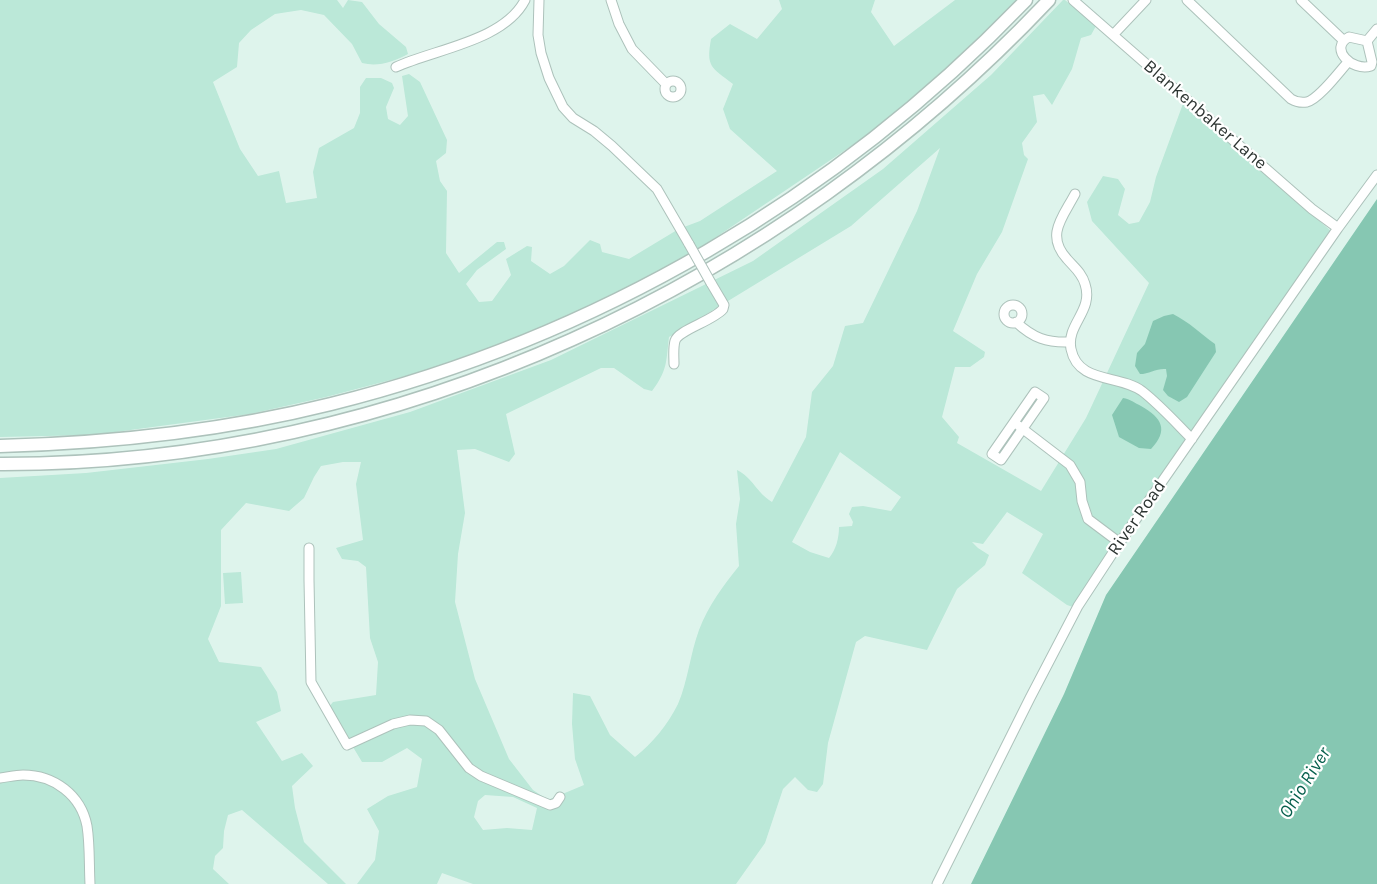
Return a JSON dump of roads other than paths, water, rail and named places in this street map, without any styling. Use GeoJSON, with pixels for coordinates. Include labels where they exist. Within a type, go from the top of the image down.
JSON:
{"type":"FeatureCollection","features":[{"type":"Feature","properties":{"kind":"highway"},"geometry":{"type":"LineString","coordinates":[[0,446],[124,439],[187,432],[266,418],[389,389],[492,354],[555,328],[664,276],[715,247],[795,196],[867,144],[908,111],[954,71],[1026,0]]}},
{"type":"Feature","properties":{"kind":"highway"},"geometry":{"type":"LineString","coordinates":[[0,464],[58,463],[133,457],[243,442],[308,428],[378,411],[448,389],[588,333],[720,264],[828,194],[924,120],[986,64],[1049,1]]}},
{"type":"Feature","properties":{"kind":"street"},"geometry":{"type":"LineString","coordinates":[[396,67],[490,31],[518,13],[525,0]]}},
{"type":"Feature","properties":{"kind":"street"},"geometry":{"type":"LineString","coordinates":[[538,0],[538,36],[541,53],[549,78],[563,107],[573,118],[594,131],[612,146],[657,189],[724,305],[724,309],[714,317],[678,336],[675,343],[674,364]]}},
{"type":"Feature","properties":{"kind":"street"},"geometry":{"type":"LineString","coordinates":[[611,0],[629,45],[666,84]]}},
{"type":"Feature","properties":{"kind":"street","name":"Blankenbaker Lane"},"geometry":{"type":"LineString","coordinates":[[1073,0],[1312,209],[1338,228]]}},
{"type":"Feature","properties":{"kind":"street"},"geometry":{"type":"LineString","coordinates":[[1113,35],[1146,0]]}},
{"type":"Feature","properties":{"kind":"street"},"geometry":{"type":"LineString","coordinates":[[1186,0],[1285,93],[1296,101],[1307,102],[1315,97],[1348,62]]}},
{"type":"Feature","properties":{"kind":"street"},"geometry":{"type":"LineString","coordinates":[[1301,0],[1343,40]]}},
{"type":"Feature","properties":{"kind":"street"},"geometry":{"type":"LineString","coordinates":[[1367,41],[1377,29]]}},
{"type":"Feature","properties":{"kind":"street"},"geometry":{"type":"LineString","coordinates":[[1343,40],[1349,37],[1367,41]]}},
{"type":"Feature","properties":{"kind":"street"},"geometry":{"type":"LineString","coordinates":[[1343,40],[1341,50],[1348,62],[1360,67],[1374,69],[1367,41]]}},
{"type":"Feature","properties":{"kind":"street","name":"River Road"},"geometry":{"type":"LineString","coordinates":[[937,884],[1078,606],[1338,228],[1377,175]]}},
{"type":"Feature","properties":{"kind":"street"},"geometry":{"type":"LineString","coordinates":[[1074,194],[1058,222],[1056,235],[1062,254],[1083,279],[1087,294],[1085,308],[1072,330],[1070,342],[1073,355],[1081,368],[1094,376],[1133,386],[1143,392],[1192,439]]}},
{"type":"Feature","properties":{"kind":"street"},"geometry":{"type":"LineString","coordinates":[[1016,322],[1038,338],[1055,342],[1070,342]]}},
{"type":"Feature","properties":{"kind":"street"},"geometry":{"type":"LineString","coordinates":[[1035,392],[1044,398],[1001,460],[992,454],[1014,422],[1035,392]]}},
{"type":"Feature","properties":{"kind":"street"},"geometry":{"type":"LineString","coordinates":[[1014,422],[1070,465],[1080,482],[1088,519],[1120,543]]}},
{"type":"Feature","properties":{"kind":"street"},"geometry":{"type":"LineString","coordinates":[[310,548],[312,682],[347,745],[393,724],[410,720],[426,721],[439,730],[469,768],[481,776],[550,805],[556,803],[560,797]]}},
{"type":"Feature","properties":{"kind":"street"},"geometry":{"type":"LineString","coordinates":[[0,778],[24,775],[50,780],[66,789],[80,805],[88,833],[90,884]]}},
{"type":"Feature","properties":{"kind":"water","name":"Ohio River"},"geometry":{"type":"Polygon","coordinates":[[[1377,199],[1377,884],[971,884],[1064,694],[1106,595],[1377,199]]]}},
{"type":"Feature","properties":{"kind":"water"},"geometry":{"type":"Polygon","coordinates":[[[1173,314],[1190,324],[1215,344],[1216,352],[1187,397],[1179,402],[1168,396],[1163,390],[1167,376],[1166,369],[1140,374],[1135,366],[1137,353],[1145,344],[1153,321],[1173,314]]]}},
{"type":"Feature","properties":{"kind":"water"},"geometry":{"type":"Polygon","coordinates":[[[1123,398],[1141,406],[1154,415],[1161,425],[1160,436],[1151,449],[1139,448],[1119,437],[1112,415],[1123,398]]]}}]}
